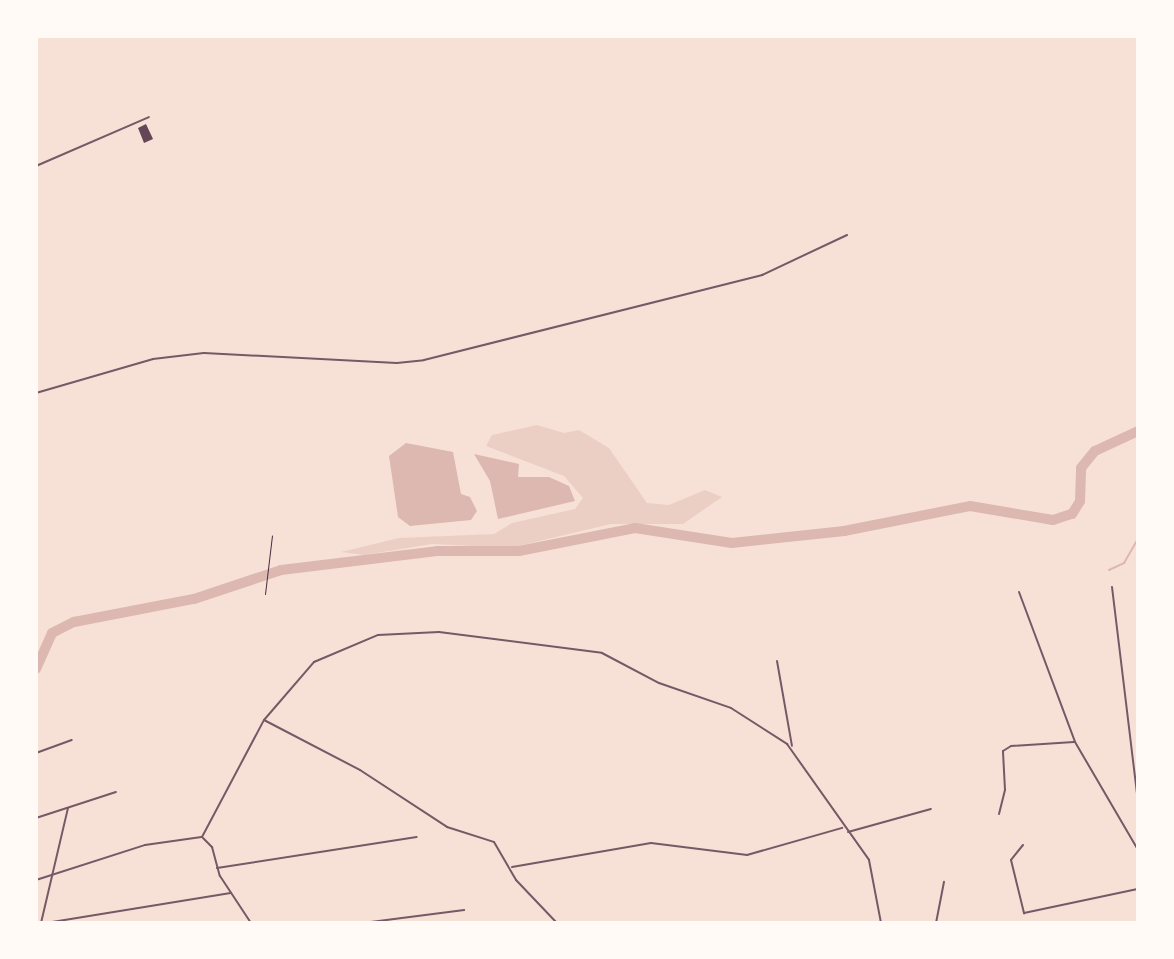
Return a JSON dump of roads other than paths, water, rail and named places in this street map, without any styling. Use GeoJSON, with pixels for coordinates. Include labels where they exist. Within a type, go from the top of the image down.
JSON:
{"type":"FeatureCollection","features":[{"type":"Feature","properties":{"kind":"street"},"geometry":{"type":"LineString","coordinates":[[36,166],[149,117]]}},
{"type":"Feature","properties":{"kind":"street"},"geometry":{"type":"LineString","coordinates":[[36,393],[153,359],[204,353],[397,363],[424,360],[762,275],[847,235]]}},
{"type":"Feature","properties":{"kind":"street"},"geometry":{"type":"LineString","coordinates":[[1112,587],[1138,802]]}},
{"type":"Feature","properties":{"kind":"street"},"geometry":{"type":"LineString","coordinates":[[1019,592],[1075,742],[1138,850]]}},
{"type":"Feature","properties":{"kind":"street"},"geometry":{"type":"LineString","coordinates":[[202,837],[264,720],[326,653],[378,635],[439,632],[602,653],[659,683],[731,708],[792,748]]}},
{"type":"Feature","properties":{"kind":"street"},"geometry":{"type":"LineString","coordinates":[[777,661],[792,748],[846,833],[869,860],[881,923]]}},
{"type":"Feature","properties":{"kind":"street"},"geometry":{"type":"LineString","coordinates":[[264,720],[360,770],[447,827],[494,842],[510,867],[557,923]]}},
{"type":"Feature","properties":{"kind":"street"},"geometry":{"type":"LineString","coordinates":[[36,753],[72,740]]}},
{"type":"Feature","properties":{"kind":"street"},"geometry":{"type":"LineString","coordinates":[[999,814],[1005,790],[1003,751],[1011,746],[1075,742]]}},
{"type":"Feature","properties":{"kind":"street"},"geometry":{"type":"LineString","coordinates":[[36,818],[116,792]]}},
{"type":"Feature","properties":{"kind":"street"},"geometry":{"type":"LineString","coordinates":[[41,923],[55,874],[68,808]]}},
{"type":"Feature","properties":{"kind":"street"},"geometry":{"type":"LineString","coordinates":[[846,833],[931,809]]}},
{"type":"Feature","properties":{"kind":"street"},"geometry":{"type":"LineString","coordinates":[[510,867],[651,843],[747,855],[843,828]]}},
{"type":"Feature","properties":{"kind":"street"},"geometry":{"type":"LineString","coordinates":[[202,837],[212,847],[217,868],[251,923]]}},
{"type":"Feature","properties":{"kind":"street"},"geometry":{"type":"LineString","coordinates":[[36,880],[156,842],[202,837]]}},
{"type":"Feature","properties":{"kind":"street"},"geometry":{"type":"LineString","coordinates":[[217,868],[417,837]]}},
{"type":"Feature","properties":{"kind":"street"},"geometry":{"type":"LineString","coordinates":[[1023,845],[1011,860],[1024,913],[1138,889]]}},
{"type":"Feature","properties":{"kind":"street"},"geometry":{"type":"LineString","coordinates":[[936,923],[944,882]]}},
{"type":"Feature","properties":{"kind":"street"},"geometry":{"type":"LineString","coordinates":[[46,923],[231,893]]}},
{"type":"Feature","properties":{"kind":"street"},"geometry":{"type":"LineString","coordinates":[[363,923],[464,910]]}},
{"type":"Feature","properties":{"kind":"waterway"},"geometry":{"type":"LineString","coordinates":[[36,669],[52,633],[74,622],[194,599],[281,570],[437,551],[519,551],[635,528],[732,543],[844,531],[970,506],[1053,520],[1072,514],[1080,501],[1081,468],[1095,451],[1138,431]]}},
{"type":"Feature","properties":{"kind":"waterway"},"geometry":{"type":"LineString","coordinates":[[1109,570],[1124,563],[1138,539]]}}]}
